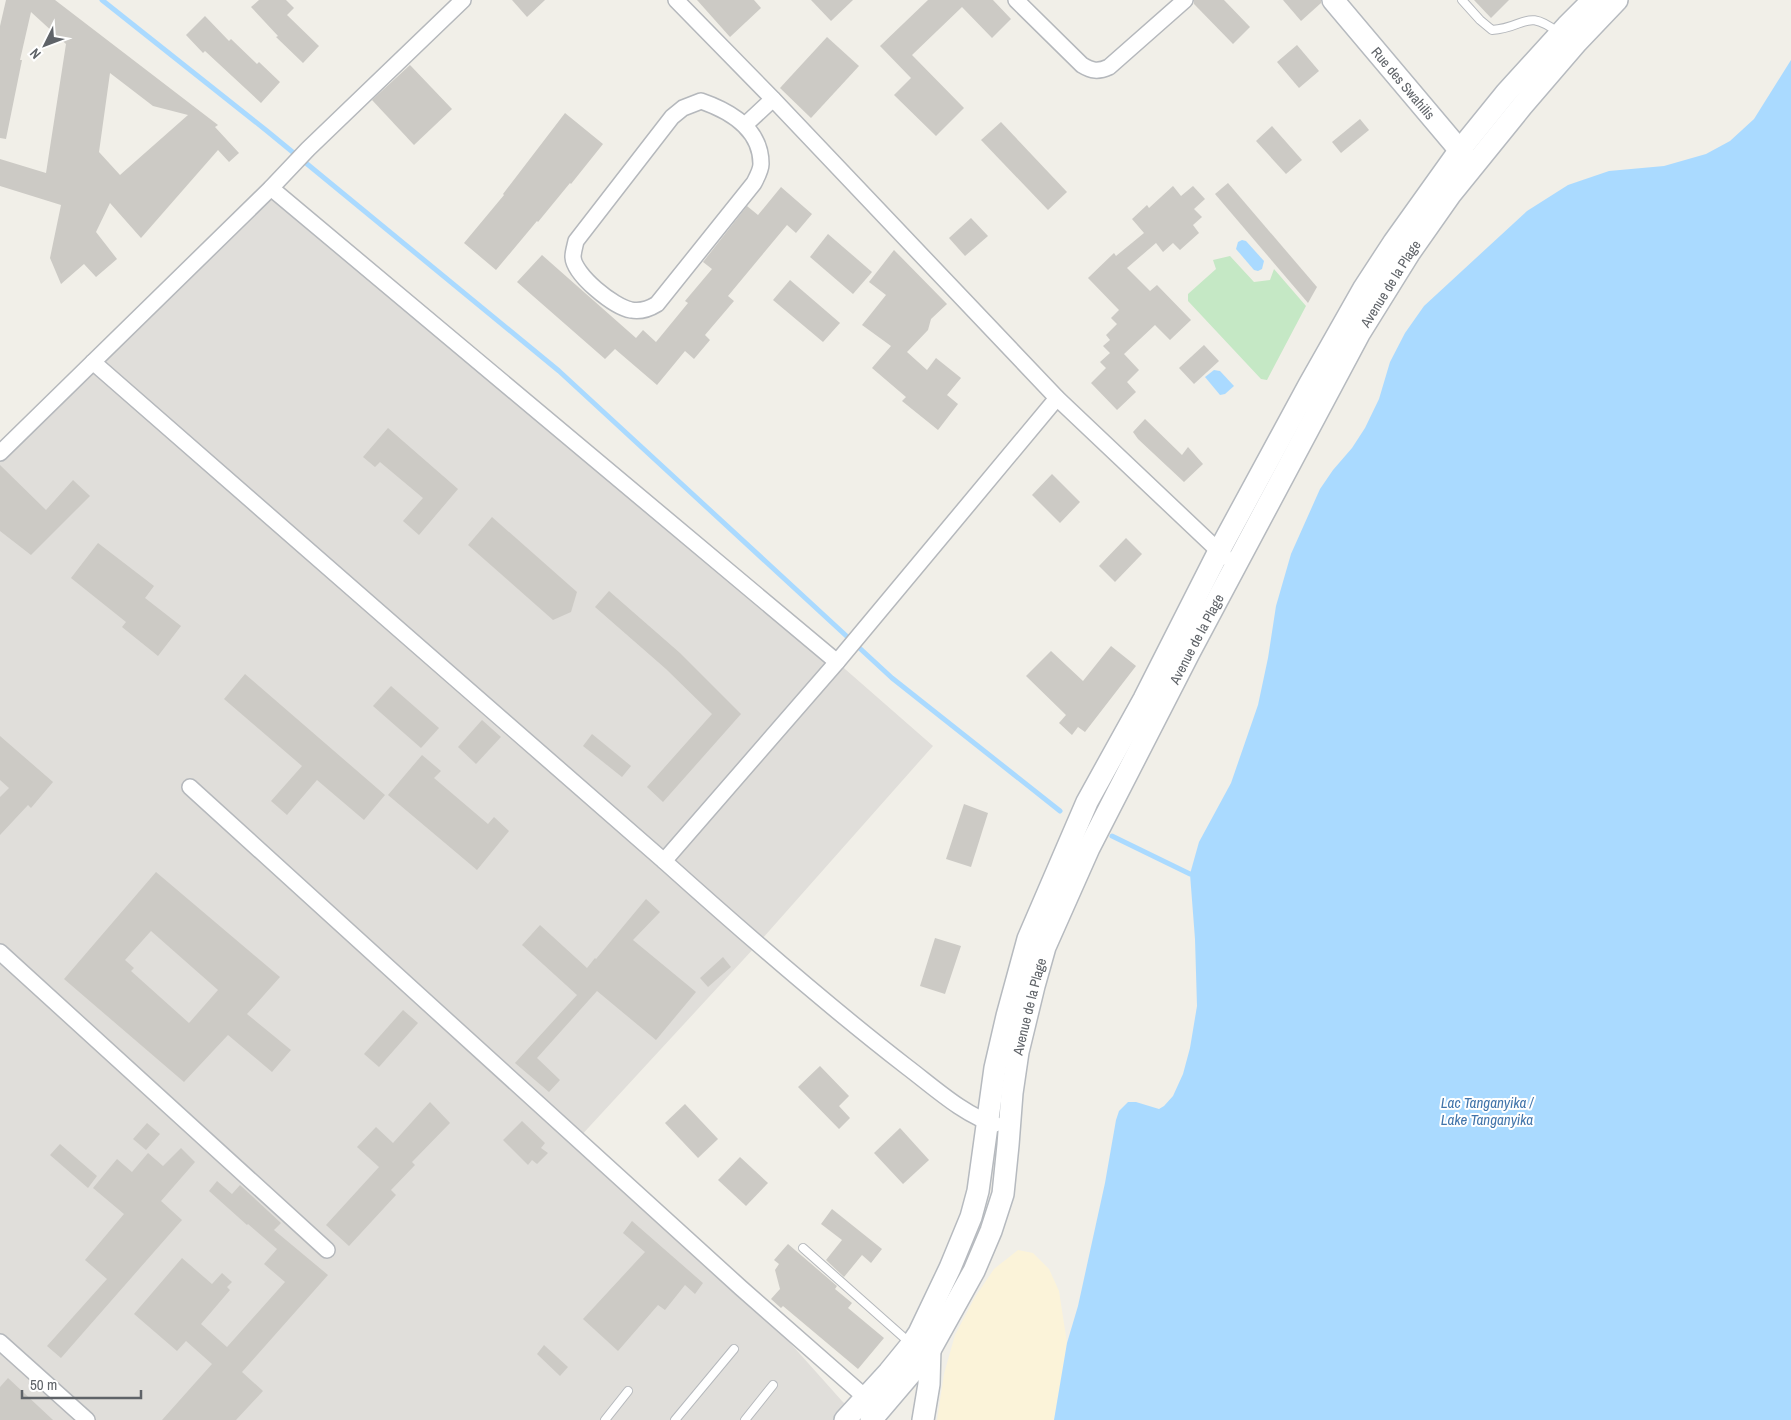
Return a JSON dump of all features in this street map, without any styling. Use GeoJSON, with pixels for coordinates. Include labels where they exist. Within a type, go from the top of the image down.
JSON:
{"type":"FeatureCollection","features":[{"type":"Feature","properties":{"kind":"main road","name":"Rue des Swahilis"},"geometry":{"type":"LineString","coordinates":[[1333,0],[1466,158]]}},
{"type":"Feature","properties":{"kind":"main road","name":"Avenue de la Plage"},"geometry":{"type":"LineString","coordinates":[[923,1420],[928,1384],[920,1349],[930,1309],[971,1217],[978,1191],[995,1068],[1007,1016],[1028,939],[1088,802],[1144,699],[1219,551],[1364,288],[1394,242],[1567,40],[1593,0]]}},
{"type":"Feature","properties":{"kind":"main road","name":"Avenue de la Plage"},"geometry":{"type":"LineString","coordinates":[[1567,40],[1618,0]]}},
{"type":"Feature","properties":{"kind":"main road","name":"Avenue de la Plage"},"geometry":{"type":"LineString","coordinates":[[845,1420],[877,1412],[889,1372],[920,1349],[970,1278],[991,1231],[1002,1194],[1018,1052],[1045,947],[1089,848],[1234,567],[1359,334],[1410,252],[1450,195],[1466,158]]}},
{"type":"Feature","properties":{"kind":"street"},"geometry":{"type":"LineString","coordinates":[[0,453],[271,188],[308,149],[463,0]]}},
{"type":"Feature","properties":{"kind":"street"},"geometry":{"type":"LineString","coordinates":[[676,0],[773,99],[1057,398],[1234,567]]}},
{"type":"Feature","properties":{"kind":"street"},"geometry":{"type":"LineString","coordinates":[[1016,0],[1082,65],[1090,70],[1100,71],[1109,67],[1185,0]]}},
{"type":"Feature","properties":{"kind":"street"},"geometry":{"type":"LineString","coordinates":[[745,125],[773,99]]}},
{"type":"Feature","properties":{"kind":"street"},"geometry":{"type":"LineString","coordinates":[[701,100],[720,108],[745,125],[758,144],[761,166],[754,183],[657,304],[648,310],[632,311],[620,306],[585,280],[573,257],[576,242],[672,118],[683,108],[701,100]]}},
{"type":"Feature","properties":{"kind":"street"},"geometry":{"type":"LineString","coordinates":[[271,188],[841,656]]}},
{"type":"Feature","properties":{"kind":"street"},"geometry":{"type":"LineString","coordinates":[[93,362],[853,1026],[945,1096],[987,1122],[1009,1128]]}},
{"type":"Feature","properties":{"kind":"street"},"geometry":{"type":"LineString","coordinates":[[664,861],[841,656],[1057,398]]}},
{"type":"Feature","properties":{"kind":"street"},"geometry":{"type":"LineString","coordinates":[[190,787],[877,1412]]}},
{"type":"Feature","properties":{"kind":"street"},"geometry":{"type":"LineString","coordinates":[[0,952],[327,1250]]}},
{"type":"Feature","properties":{"kind":"street"},"geometry":{"type":"LineString","coordinates":[[0,1342],[87,1420]]}},
{"type":"Feature","properties":{"kind":"lane"},"geometry":{"type":"LineString","coordinates":[[1462,0],[1492,30],[1531,19],[1547,24],[1567,40]]}},
{"type":"Feature","properties":{"kind":"lane"},"geometry":{"type":"LineString","coordinates":[[803,1248],[920,1349]]}},
{"type":"Feature","properties":{"kind":"lane"},"geometry":{"type":"LineString","coordinates":[[675,1420],[734,1349]]}},
{"type":"Feature","properties":{"kind":"lane"},"geometry":{"type":"LineString","coordinates":[[745,1420],[773,1386]]}},
{"type":"Feature","properties":{"kind":"lane"},"geometry":{"type":"LineString","coordinates":[[605,1420],[628,1391]]}},
{"type":"Feature","properties":{"kind":"shaded area"},"geometry":{"type":"Polygon","coordinates":[[[271,188],[837,662],[933,746],[755,947],[578,1139],[741,1288],[861,1420],[0,1420],[0,453],[271,188]]]}},
{"type":"Feature","properties":{"kind":"green space"},"geometry":{"type":"Polygon","coordinates":[[[1230,256],[1254,282],[1270,280],[1274,269],[1306,306],[1267,380],[1261,379],[1188,301],[1188,294],[1216,269],[1213,260],[1230,256]]]}},
{"type":"Feature","properties":{"kind":"sand"},"geometry":{"type":"Polygon","coordinates":[[[1018,1250],[1033,1253],[1049,1269],[1059,1291],[1067,1343],[1054,1420],[937,1420],[944,1374],[955,1335],[975,1297],[994,1269],[1018,1250]]]}},
{"type":"Feature","properties":{"kind":"water","name":"Lac Tanganyika / Lake Tanganyika"},"geometry":{"type":"Polygon","coordinates":[[[1791,60],[1791,1420],[1054,1420],[1067,1343],[1078,1306],[1119,1111],[1128,1102],[1136,1102],[1159,1109],[1173,1096],[1183,1074],[1190,1048],[1197,1006],[1195,939],[1190,874],[1199,842],[1231,783],[1258,705],[1276,606],[1291,554],[1320,489],[1365,428],[1379,399],[1390,362],[1405,333],[1424,306],[1527,211],[1568,185],[1609,171],[1664,166],[1706,154],[1730,141],[1754,119],[1791,60]]]}},
{"type":"Feature","properties":{"kind":"water"},"geometry":{"type":"Polygon","coordinates":[[[1246,241],[1264,261],[1262,269],[1254,270],[1236,249],[1238,242],[1246,241]]]}},
{"type":"Feature","properties":{"kind":"water"},"geometry":{"type":"Polygon","coordinates":[[[1214,370],[1220,371],[1234,386],[1225,394],[1220,395],[1205,377],[1214,370]]]}},
{"type":"Feature","properties":{"kind":"building"},"geometry":{"type":"Polygon","coordinates":[[[6,0],[55,0],[218,125],[215,127],[239,153],[229,162],[218,150],[141,238],[110,203],[96,232],[117,259],[96,277],[84,264],[61,284],[50,258],[61,205],[0,186],[0,159],[46,173],[66,44],[31,12],[20,60],[22,60],[6,139],[0,138],[0,26],[6,0]],[[110,73],[99,152],[120,175],[188,115],[153,106],[110,73]]]}},
{"type":"Feature","properties":{"kind":"building"},"geometry":{"type":"Polygon","coordinates":[[[259,0],[286,0],[294,8],[287,15],[319,46],[303,63],[276,37],[278,36],[251,7],[259,0]]]}},
{"type":"Feature","properties":{"kind":"building"},"geometry":{"type":"Polygon","coordinates":[[[512,0],[545,0],[527,17],[512,0]]]}},
{"type":"Feature","properties":{"kind":"building"},"geometry":{"type":"Polygon","coordinates":[[[697,0],[754,0],[761,8],[730,37],[697,0]]]}},
{"type":"Feature","properties":{"kind":"building"},"geometry":{"type":"Polygon","coordinates":[[[811,0],[853,0],[831,21],[811,0]]]}},
{"type":"Feature","properties":{"kind":"building"},"geometry":{"type":"Polygon","coordinates":[[[928,0],[993,0],[1011,19],[992,38],[962,7],[912,55],[964,108],[936,136],[894,95],[911,78],[880,46],[928,0]]]}},
{"type":"Feature","properties":{"kind":"building"},"geometry":{"type":"Polygon","coordinates":[[[1194,0],[1224,0],[1250,27],[1233,44],[1194,4],[1194,0]]]}},
{"type":"Feature","properties":{"kind":"building"},"geometry":{"type":"Polygon","coordinates":[[[1283,0],[1321,0],[1321,3],[1301,21],[1283,0]]]}},
{"type":"Feature","properties":{"kind":"building"},"geometry":{"type":"Polygon","coordinates":[[[1474,0],[1509,0],[1491,18],[1474,0]]]}},
{"type":"Feature","properties":{"kind":"building"},"geometry":{"type":"Polygon","coordinates":[[[205,16],[229,41],[231,39],[257,64],[259,62],[280,82],[261,103],[205,51],[203,53],[186,35],[205,16]]]}},
{"type":"Feature","properties":{"kind":"building"},"geometry":{"type":"Polygon","coordinates":[[[827,37],[859,66],[811,118],[780,88],[827,37]]]}},
{"type":"Feature","properties":{"kind":"building"},"geometry":{"type":"Polygon","coordinates":[[[1297,45],[1319,71],[1299,88],[1277,62],[1297,45]]]}},
{"type":"Feature","properties":{"kind":"building"},"geometry":{"type":"Polygon","coordinates":[[[410,65],[452,109],[414,145],[372,100],[410,65]]]}},
{"type":"Feature","properties":{"kind":"building"},"geometry":{"type":"Polygon","coordinates":[[[565,113],[603,144],[571,184],[496,270],[464,243],[504,195],[565,113]]]}},
{"type":"Feature","properties":{"kind":"building"},"geometry":{"type":"Polygon","coordinates":[[[1360,119],[1369,130],[1341,153],[1332,142],[1360,119]]]}},
{"type":"Feature","properties":{"kind":"building"},"geometry":{"type":"Polygon","coordinates":[[[1001,122],[1067,192],[1048,210],[981,140],[1001,122]]]}},
{"type":"Feature","properties":{"kind":"building"},"geometry":{"type":"Polygon","coordinates":[[[1272,126],[1302,160],[1286,174],[1256,141],[1272,126]]]}},
{"type":"Feature","properties":{"kind":"building"},"geometry":{"type":"Polygon","coordinates":[[[1228,183],[1317,287],[1308,303],[1215,194],[1228,183]]]}},
{"type":"Feature","properties":{"kind":"building"},"geometry":{"type":"Polygon","coordinates":[[[1173,186],[1181,196],[1193,186],[1205,199],[1194,209],[1202,217],[1193,225],[1199,233],[1180,250],[1173,243],[1163,252],[1156,243],[1127,268],[1150,291],[1157,285],[1191,320],[1170,340],[1155,325],[1124,354],[1139,370],[1127,382],[1136,392],[1117,410],[1091,383],[1106,368],[1100,362],[1110,353],[1103,346],[1110,340],[1106,335],[1117,324],[1111,318],[1119,310],[1088,278],[1114,253],[1116,256],[1144,233],[1132,219],[1147,205],[1149,208],[1173,186]]]}},
{"type":"Feature","properties":{"kind":"building"},"geometry":{"type":"Polygon","coordinates":[[[781,187],[812,214],[796,233],[787,225],[728,296],[734,301],[705,335],[710,340],[694,359],[685,351],[657,385],[615,349],[605,359],[517,282],[542,255],[636,338],[643,330],[656,342],[688,303],[685,301],[712,269],[703,262],[747,206],[758,215],[781,187]]]}},
{"type":"Feature","properties":{"kind":"building"},"geometry":{"type":"Polygon","coordinates":[[[971,218],[988,236],[965,256],[949,238],[971,218]]]}},
{"type":"Feature","properties":{"kind":"building"},"geometry":{"type":"Polygon","coordinates":[[[828,234],[872,272],[853,294],[810,257],[828,234]]]}},
{"type":"Feature","properties":{"kind":"building"},"geometry":{"type":"Polygon","coordinates":[[[894,250],[947,304],[931,319],[928,330],[907,352],[927,370],[936,358],[961,378],[947,395],[958,404],[938,430],[902,401],[906,397],[872,368],[891,346],[862,325],[886,295],[869,282],[894,250]]]}},
{"type":"Feature","properties":{"kind":"building"},"geometry":{"type":"Polygon","coordinates":[[[790,280],[840,323],[823,342],[773,300],[790,280]]]}},
{"type":"Feature","properties":{"kind":"building"},"geometry":{"type":"Polygon","coordinates":[[[1204,345],[1219,361],[1194,384],[1179,368],[1204,345]]]}},
{"type":"Feature","properties":{"kind":"building"},"geometry":{"type":"Polygon","coordinates":[[[1145,419],[1182,455],[1188,447],[1203,464],[1184,482],[1133,432],[1145,419]]]}},
{"type":"Feature","properties":{"kind":"building"},"geometry":{"type":"Polygon","coordinates":[[[388,428],[458,489],[419,535],[403,521],[423,498],[380,462],[375,467],[363,457],[388,428]]]}},
{"type":"Feature","properties":{"kind":"building"},"geometry":{"type":"Polygon","coordinates":[[[0,465],[46,510],[73,480],[90,496],[31,555],[0,531],[0,465]]]}},
{"type":"Feature","properties":{"kind":"building"},"geometry":{"type":"Polygon","coordinates":[[[1052,474],[1080,502],[1060,523],[1032,495],[1052,474]]]}},
{"type":"Feature","properties":{"kind":"building"},"geometry":{"type":"Polygon","coordinates":[[[492,517],[577,592],[571,612],[553,620],[468,545],[492,517]]]}},
{"type":"Feature","properties":{"kind":"building"},"geometry":{"type":"Polygon","coordinates":[[[1126,538],[1142,554],[1115,582],[1099,566],[1126,538]]]}},
{"type":"Feature","properties":{"kind":"building"},"geometry":{"type":"Polygon","coordinates":[[[98,543],[154,586],[145,598],[181,626],[158,656],[122,627],[126,622],[71,578],[98,543]]]}},
{"type":"Feature","properties":{"kind":"building"},"geometry":{"type":"Polygon","coordinates":[[[609,591],[680,653],[741,714],[663,802],[647,787],[712,714],[666,669],[595,607],[609,591]]]}},
{"type":"Feature","properties":{"kind":"building"},"geometry":{"type":"Polygon","coordinates":[[[1111,646],[1136,666],[1085,732],[1078,727],[1072,735],[1059,723],[1066,715],[1026,676],[1051,651],[1083,681],[1111,646]]]}},
{"type":"Feature","properties":{"kind":"building"},"geometry":{"type":"Polygon","coordinates":[[[245,674],[385,795],[364,820],[317,780],[287,815],[271,801],[302,766],[224,699],[245,674]]]}},
{"type":"Feature","properties":{"kind":"building"},"geometry":{"type":"Polygon","coordinates":[[[391,686],[439,728],[421,748],[373,706],[391,686]]]}},
{"type":"Feature","properties":{"kind":"building"},"geometry":{"type":"Polygon","coordinates":[[[482,720],[501,737],[476,764],[458,747],[482,720]]]}},
{"type":"Feature","properties":{"kind":"building"},"geometry":{"type":"Polygon","coordinates":[[[592,734],[631,766],[622,777],[583,746],[592,734]]]}},
{"type":"Feature","properties":{"kind":"building"},"geometry":{"type":"Polygon","coordinates":[[[0,736],[53,782],[31,808],[28,805],[0,835],[0,797],[9,788],[0,780],[0,736]]]}},
{"type":"Feature","properties":{"kind":"building"},"geometry":{"type":"Polygon","coordinates":[[[422,755],[441,771],[434,778],[488,824],[494,817],[509,831],[477,870],[388,795],[422,755]]]}},
{"type":"Feature","properties":{"kind":"building"},"geometry":{"type":"Polygon","coordinates":[[[964,804],[988,813],[971,867],[946,859],[964,804]]]}},
{"type":"Feature","properties":{"kind":"building"},"geometry":{"type":"Polygon","coordinates":[[[156,872],[280,977],[247,1014],[291,1050],[272,1072],[228,1035],[184,1082],[64,979],[156,872]],[[151,931],[125,960],[134,968],[131,971],[189,1023],[218,990],[151,931]]]}},
{"type":"Feature","properties":{"kind":"building"},"geometry":{"type":"Polygon","coordinates":[[[646,899],[660,912],[633,940],[696,992],[656,1040],[597,991],[537,1058],[560,1080],[549,1092],[515,1063],[577,995],[522,945],[540,925],[587,968],[646,899]]]}},
{"type":"Feature","properties":{"kind":"building"},"geometry":{"type":"Polygon","coordinates":[[[935,938],[961,946],[945,994],[920,986],[935,938]]]}},
{"type":"Feature","properties":{"kind":"building"},"geometry":{"type":"Polygon","coordinates":[[[723,957],[731,967],[708,987],[700,978],[723,957]]]}},
{"type":"Feature","properties":{"kind":"building"},"geometry":{"type":"Polygon","coordinates":[[[403,1010],[418,1023],[379,1067],[364,1054],[403,1010]]]}},
{"type":"Feature","properties":{"kind":"building"},"geometry":{"type":"Polygon","coordinates":[[[820,1066],[849,1096],[839,1106],[850,1118],[839,1129],[798,1087],[820,1066]]]}},
{"type":"Feature","properties":{"kind":"building"},"geometry":{"type":"Polygon","coordinates":[[[430,1102],[450,1123],[412,1162],[415,1165],[391,1190],[396,1195],[349,1246],[326,1225],[379,1167],[357,1147],[376,1127],[393,1143],[430,1102]]]}},
{"type":"Feature","properties":{"kind":"building"},"geometry":{"type":"Polygon","coordinates":[[[685,1104],[718,1139],[698,1158],[665,1123],[685,1104]]]}},
{"type":"Feature","properties":{"kind":"building"},"geometry":{"type":"Polygon","coordinates":[[[522,1121],[545,1143],[541,1148],[548,1153],[537,1164],[532,1160],[528,1165],[503,1140],[522,1121]]]}},
{"type":"Feature","properties":{"kind":"building"},"geometry":{"type":"Polygon","coordinates":[[[147,1123],[160,1134],[146,1150],[133,1139],[147,1123]]]}},
{"type":"Feature","properties":{"kind":"building"},"geometry":{"type":"Polygon","coordinates":[[[900,1128],[929,1160],[903,1184],[874,1153],[900,1128]]]}},
{"type":"Feature","properties":{"kind":"building"},"geometry":{"type":"Polygon","coordinates":[[[60,1144],[97,1176],[88,1188],[50,1155],[60,1144]]]}},
{"type":"Feature","properties":{"kind":"building"},"geometry":{"type":"Polygon","coordinates":[[[181,1148],[195,1162],[161,1201],[182,1220],[61,1358],[47,1346],[107,1279],[85,1260],[124,1214],[93,1188],[117,1159],[132,1172],[148,1153],[163,1166],[181,1148]]]}},
{"type":"Feature","properties":{"kind":"building"},"geometry":{"type":"Polygon","coordinates":[[[740,1157],[768,1183],[746,1206],[718,1180],[740,1157]]]}},
{"type":"Feature","properties":{"kind":"building"},"geometry":{"type":"Polygon","coordinates":[[[217,1181],[232,1194],[240,1185],[281,1223],[274,1230],[328,1275],[242,1372],[263,1391],[236,1420],[162,1420],[212,1364],[186,1341],[177,1351],[134,1314],[182,1258],[212,1284],[222,1273],[232,1282],[227,1287],[230,1290],[201,1324],[227,1347],[285,1282],[264,1264],[277,1249],[209,1191],[217,1181]]]}},
{"type":"Feature","properties":{"kind":"building"},"geometry":{"type":"Polygon","coordinates":[[[832,1209],[882,1249],[871,1263],[862,1255],[844,1277],[826,1260],[842,1240],[821,1224],[832,1209]]]}},
{"type":"Feature","properties":{"kind":"building"},"geometry":{"type":"Polygon","coordinates":[[[632,1221],[703,1283],[695,1294],[685,1285],[665,1310],[658,1305],[618,1351],[583,1319],[645,1252],[623,1233],[632,1221]]]}},
{"type":"Feature","properties":{"kind":"building"},"geometry":{"type":"Polygon","coordinates":[[[788,1244],[837,1286],[835,1289],[852,1303],[848,1308],[884,1338],[858,1369],[783,1306],[781,1308],[771,1299],[780,1289],[775,1270],[779,1264],[774,1260],[788,1244]]]}},
{"type":"Feature","properties":{"kind":"building"},"geometry":{"type":"Polygon","coordinates":[[[544,1345],[568,1367],[560,1376],[537,1354],[544,1345]]]}},
{"type":"Feature","properties":{"kind":"building"},"geometry":{"type":"Polygon","coordinates":[[[8,1378],[53,1420],[0,1420],[0,1387],[8,1378]]]}},
{"type":"Feature","properties":{"kind":"waterway"},"geometry":{"type":"LineString","coordinates":[[102,0],[267,131],[559,371],[892,678],[1060,811]]}},
{"type":"Feature","properties":{"kind":"waterway"},"geometry":{"type":"LineString","coordinates":[[1112,836],[1190,874]]}}]}
